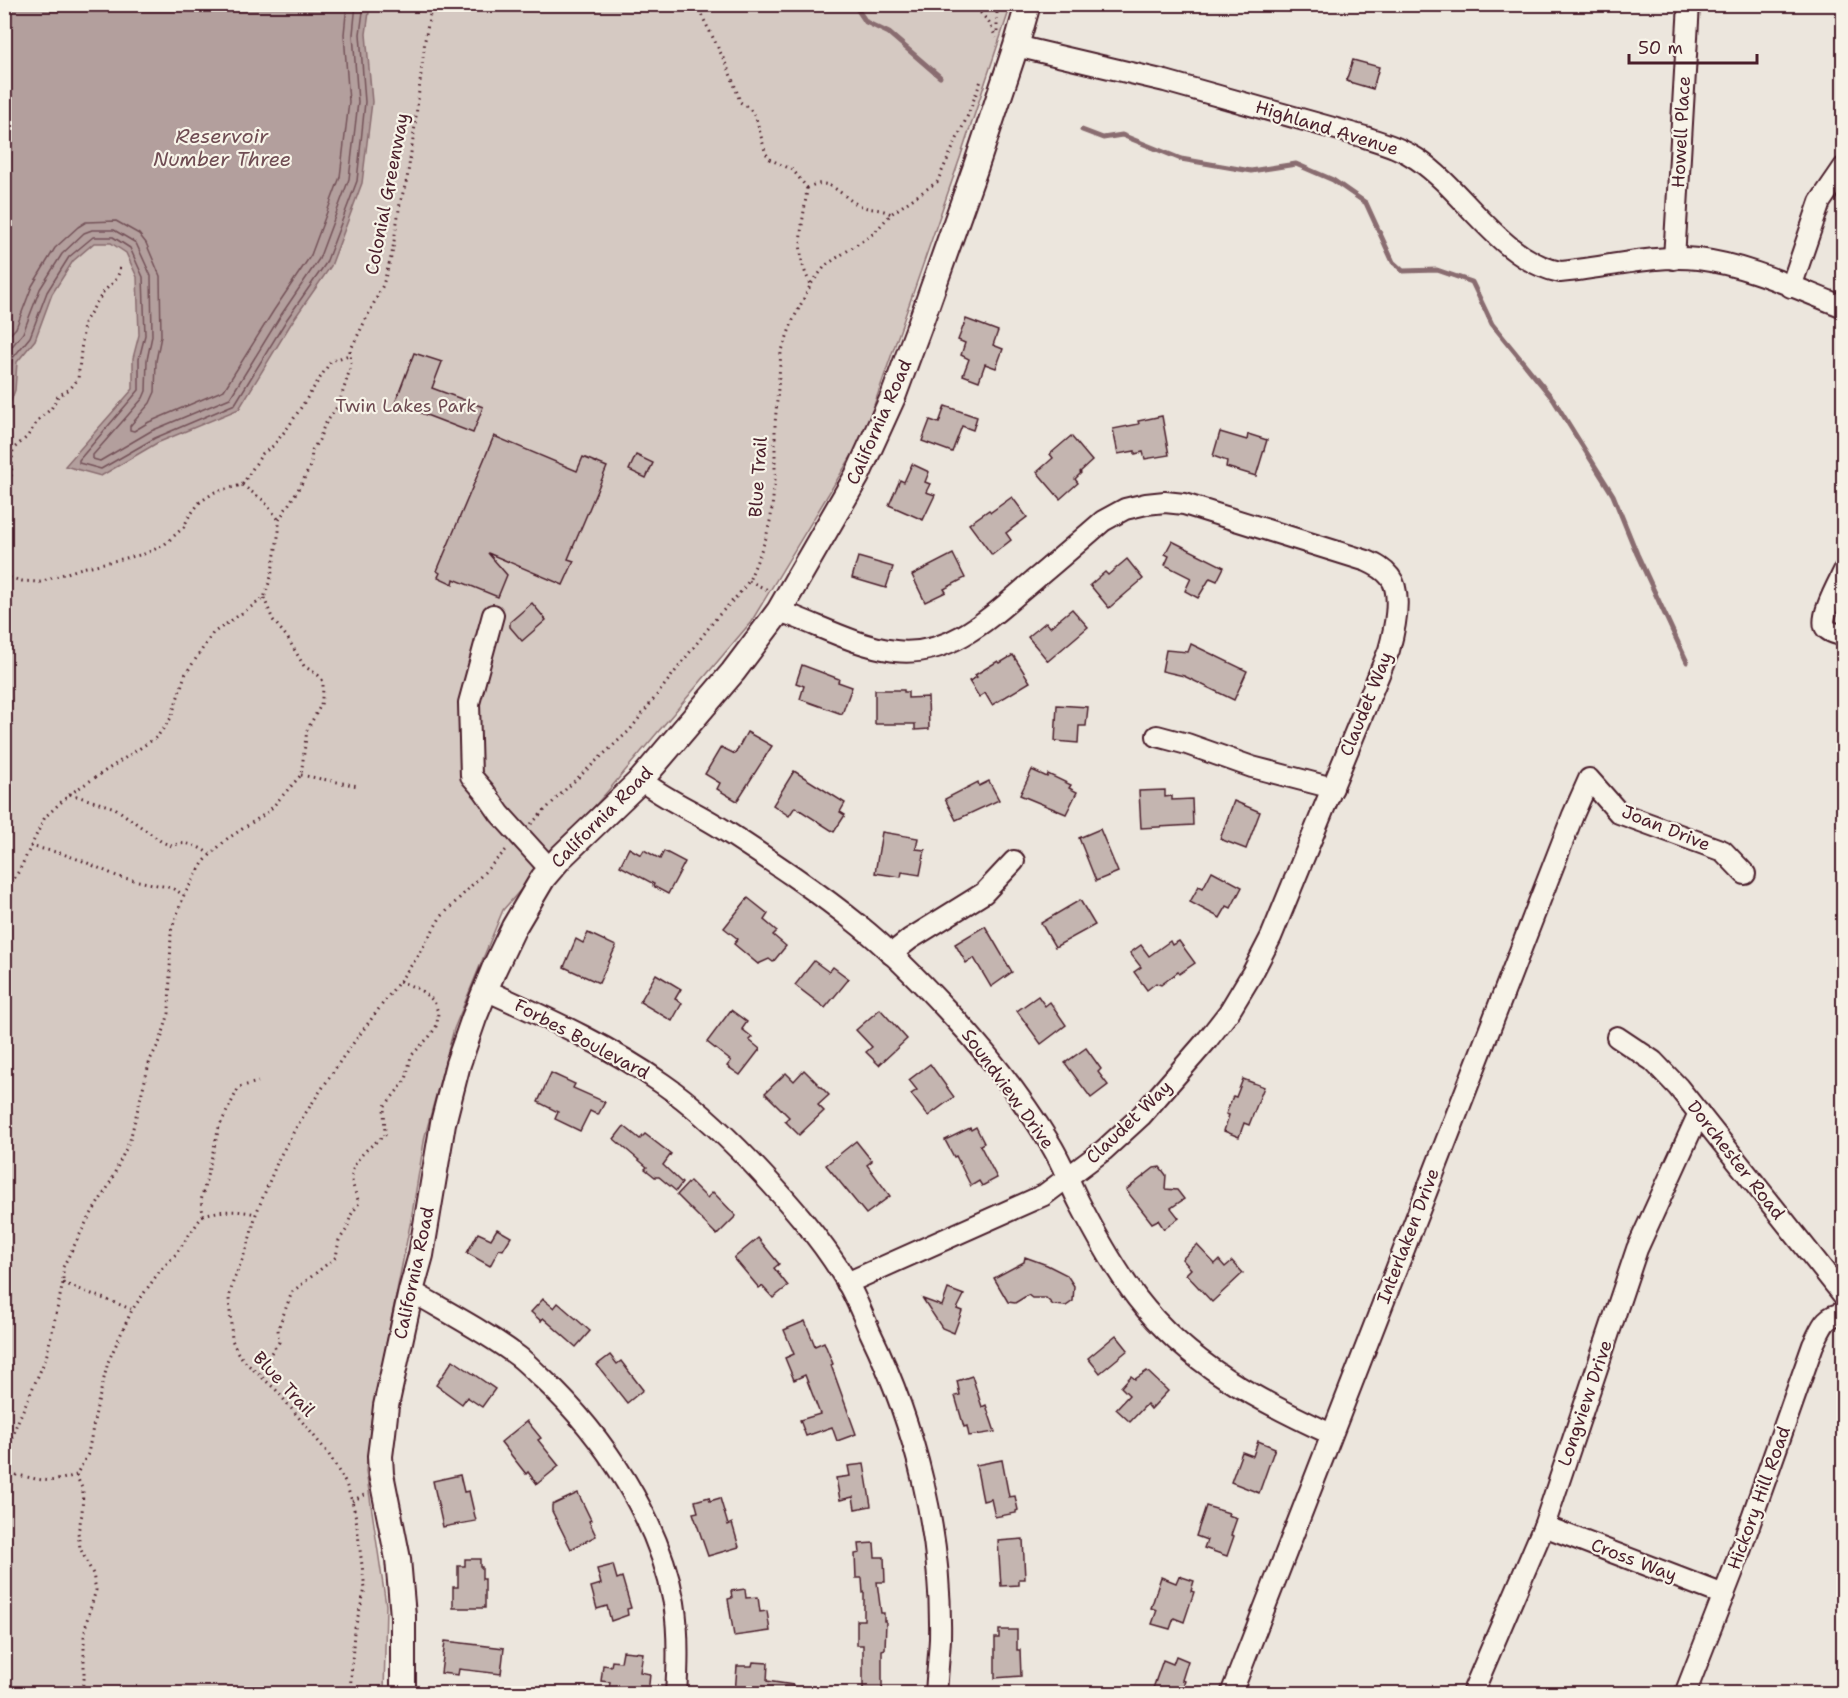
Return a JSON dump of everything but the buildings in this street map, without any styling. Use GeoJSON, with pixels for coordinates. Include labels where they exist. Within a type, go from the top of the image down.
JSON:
{"type":"FeatureCollection","features":[{"type":"Feature","properties":{"kind":"main road","name":"California Road"},"geometry":{"type":"LineString","coordinates":[[403,1694],[403,1616],[398,1559],[381,1474],[380,1456],[386,1406],[421,1255],[437,1153],[458,1064],[494,969],[535,890],[561,857],[640,780],[733,672],[778,611],[857,476],[893,397],[975,169],[1006,42],[1028,4]]}},
{"type":"Feature","properties":{"kind":"street","name":"Howell Place"},"geometry":{"type":"LineString","coordinates":[[1674,259],[1689,4]]}},
{"type":"Feature","properties":{"kind":"street","name":"Highland Avenue"},"geometry":{"type":"LineString","coordinates":[[1006,42],[1165,81],[1391,146],[1417,159],[1516,253],[1547,270],[1560,273],[1639,261],[1698,259],[1747,270],[1844,307]]}},
{"type":"Feature","properties":{"kind":"street"},"geometry":{"type":"LineString","coordinates":[[1791,287],[1820,202],[1844,167]]}},
{"type":"Feature","properties":{"kind":"street","name":"Claudet Way"},"geometry":{"type":"LineString","coordinates":[[778,611],[872,646],[908,652],[946,644],[984,622],[1103,522],[1125,509],[1166,502],[1184,504],[1367,561],[1381,568],[1394,581],[1396,593],[1395,629],[1389,650],[1281,915],[1254,972],[1208,1040],[1140,1116],[1104,1150],[1044,1195],[847,1283]]}},
{"type":"Feature","properties":{"kind":"street"},"geometry":{"type":"LineString","coordinates":[[1844,571],[1823,621],[1825,627],[1830,631],[1844,636]]}},
{"type":"Feature","properties":{"kind":"street"},"geometry":{"type":"LineString","coordinates":[[493,615],[469,703],[471,776],[519,837],[550,870]]}},
{"type":"Feature","properties":{"kind":"street"},"geometry":{"type":"LineString","coordinates":[[1157,736],[1252,767],[1333,788]]}},
{"type":"Feature","properties":{"kind":"street","name":"Joan Drive"},"geometry":{"type":"LineString","coordinates":[[1589,779],[1619,813],[1723,851],[1745,874]]}},
{"type":"Feature","properties":{"kind":"street","name":"Interlaken Drive"},"geometry":{"type":"LineString","coordinates":[[1231,1694],[1572,815],[1589,779]]}},
{"type":"Feature","properties":{"kind":"street","name":"Soundview Drive"},"geometry":{"type":"LineString","coordinates":[[640,780],[660,795],[720,827],[774,862],[860,926],[891,954],[948,1011],[988,1057],[1052,1147],[1081,1206],[1122,1278],[1138,1300],[1175,1339],[1201,1362],[1270,1405],[1331,1434]]}},
{"type":"Feature","properties":{"kind":"street"},"geometry":{"type":"LineString","coordinates":[[891,954],[910,939],[984,893],[1014,861]]}},
{"type":"Feature","properties":{"kind":"street","name":"Forbes Boulevard"},"geometry":{"type":"LineString","coordinates":[[486,990],[562,1025],[619,1055],[688,1104],[736,1146],[776,1188],[815,1235],[847,1283],[886,1365],[903,1410],[929,1508],[937,1575],[940,1639],[936,1694]]}},
{"type":"Feature","properties":{"kind":"street","name":"Dorchester Road"},"geometry":{"type":"LineString","coordinates":[[1617,1037],[1653,1061],[1678,1087],[1844,1296]]}},
{"type":"Feature","properties":{"kind":"street","name":"Longview Drive"},"geometry":{"type":"LineString","coordinates":[[1472,1694],[1544,1526],[1637,1249],[1699,1113]]}},
{"type":"Feature","properties":{"kind":"street"},"geometry":{"type":"LineString","coordinates":[[411,1291],[520,1358],[586,1424],[613,1462],[638,1504],[659,1550],[668,1577],[678,1635],[676,1694]]}},
{"type":"Feature","properties":{"kind":"street","name":"Hickory Hill Road"},"geometry":{"type":"LineString","coordinates":[[1685,1694],[1724,1595],[1813,1345],[1827,1319],[1834,1314],[1844,1313]]}},
{"type":"Feature","properties":{"kind":"street","name":"Cross Way"},"geometry":{"type":"LineString","coordinates":[[1544,1526],[1724,1595]]}},
{"type":"Feature","properties":{"kind":"path","name":"Colonial Greenway"},"geometry":{"type":"LineString","coordinates":[[264,598],[271,577],[279,520],[302,483],[311,464],[312,450],[339,404],[351,366],[349,355],[383,285],[392,254],[400,203],[407,179],[425,40],[432,4]]}},
{"type":"Feature","properties":{"kind":"path"},"geometry":{"type":"LineString","coordinates":[[696,4],[723,56],[740,102],[749,108],[756,118],[769,159],[793,170],[807,188],[801,232],[801,252],[804,272],[811,284]]}},
{"type":"Feature","properties":{"kind":"path"},"geometry":{"type":"LineString","coordinates":[[972,4],[1006,42]]}},
{"type":"Feature","properties":{"kind":"path"},"geometry":{"type":"LineString","coordinates":[[999,4],[997,13],[1006,42]]}},
{"type":"Feature","properties":{"kind":"path"},"geometry":{"type":"LineString","coordinates":[[807,188],[819,185],[836,188],[856,205],[869,209],[882,209],[891,214],[937,182],[984,75]]}},
{"type":"Feature","properties":{"kind":"path","name":"Blue Trail"},"geometry":{"type":"LineString","coordinates":[[350,1694],[354,1632],[364,1589],[352,1501],[346,1484],[328,1453],[276,1390],[246,1363],[232,1340],[230,1306],[233,1282],[248,1245],[256,1214],[279,1158],[297,1126],[343,1057],[416,959],[440,918],[569,786],[630,730],[704,634],[749,581],[766,538],[771,517],[781,353],[793,320],[811,284],[826,265],[874,233],[891,214]]}},
{"type":"Feature","properties":{"kind":"path"},"geometry":{"type":"LineString","coordinates":[[4,499],[11,477],[13,449],[27,437],[39,419],[51,409],[58,396],[78,379],[84,323],[104,291],[115,281],[120,264]]}},
{"type":"Feature","properties":{"kind":"path"},"geometry":{"type":"LineString","coordinates":[[4,576],[22,581],[40,582],[82,568],[144,554],[164,545],[184,527],[200,502],[215,492],[242,485],[262,454],[273,446],[289,426],[331,361],[349,355]]}},
{"type":"Feature","properties":{"kind":"path"},"geometry":{"type":"LineString","coordinates":[[4,443],[13,449]]}},
{"type":"Feature","properties":{"kind":"path"},"geometry":{"type":"LineString","coordinates":[[242,485],[263,500],[279,520]]}},
{"type":"Feature","properties":{"kind":"path"},"geometry":{"type":"LineString","coordinates":[[4,900],[45,817],[70,794],[158,738],[171,718],[185,675],[213,633],[264,598],[273,621],[287,636],[304,666],[323,681],[321,705],[306,730],[301,775],[268,812],[210,854],[184,895],[171,931],[169,1013],[161,1039],[150,1060],[130,1140],[108,1187],[63,1267],[63,1283],[46,1358],[16,1426],[10,1450],[10,1474]]}},
{"type":"Feature","properties":{"kind":"path"},"geometry":{"type":"LineString","coordinates":[[301,775],[358,786]]}},
{"type":"Feature","properties":{"kind":"path"},"geometry":{"type":"LineString","coordinates":[[70,794],[115,808],[162,842],[172,846],[189,843],[210,854]]}},
{"type":"Feature","properties":{"kind":"path"},"geometry":{"type":"LineString","coordinates":[[29,846],[76,858],[118,877],[172,888],[184,895]]}},
{"type":"Feature","properties":{"kind":"path"},"geometry":{"type":"LineString","coordinates":[[260,1374],[268,1357],[279,1342],[278,1329],[292,1292],[336,1257],[339,1240],[347,1229],[351,1215],[360,1203],[352,1178],[355,1164],[366,1150],[384,1135],[384,1107],[406,1080],[411,1056],[437,1025],[438,1012],[434,1001],[419,989],[399,981]]}},
{"type":"Feature","properties":{"kind":"path"},"geometry":{"type":"LineString","coordinates":[[203,1215],[201,1201],[219,1127],[238,1087],[258,1082]]}},
{"type":"Feature","properties":{"kind":"path"},"geometry":{"type":"LineString","coordinates":[[4,1476],[10,1474],[54,1480],[76,1475],[88,1454],[108,1362],[132,1310],[203,1215],[215,1211],[243,1211],[256,1214]]}},
{"type":"Feature","properties":{"kind":"path"},"geometry":{"type":"LineString","coordinates":[[63,1283],[132,1310]]}},
{"type":"Feature","properties":{"kind":"path"},"geometry":{"type":"LineString","coordinates":[[76,1475],[83,1490],[78,1533],[80,1548],[93,1574],[96,1590],[84,1637],[84,1678],[81,1694]]}},
{"type":"Feature","properties":{"kind":"green space","name":"Twin Lakes Park"},"geometry":{"type":"Polygon","coordinates":[[[5,5],[1011,5],[863,437],[751,622],[608,791],[503,910],[454,1029],[425,1136],[411,1220],[371,1421],[366,1471],[386,1605],[384,1693],[5,1694],[5,5]]]}},
{"type":"Feature","properties":{"kind":"water","name":"Reservoir Number Three"},"geometry":{"type":"Polygon","coordinates":[[[5,4],[370,5],[366,34],[372,102],[362,183],[331,266],[292,322],[239,409],[157,443],[101,476],[65,466],[133,389],[133,358],[139,335],[137,277],[126,253],[111,243],[94,243],[73,261],[52,294],[35,340],[17,362],[15,390],[5,417],[5,4]]]}},
{"type":"Feature","properties":{"kind":"waterway"},"geometry":{"type":"LineString","coordinates":[[854,4],[866,22],[889,33],[940,77]]}},
{"type":"Feature","properties":{"kind":"waterway"},"geometry":{"type":"LineString","coordinates":[[1082,130],[1103,138],[1122,135],[1181,159],[1251,171],[1296,164],[1333,180],[1366,203],[1393,262],[1403,271],[1437,270],[1472,282],[1492,324],[1553,399],[1613,495],[1637,554],[1687,662]]}}]}
